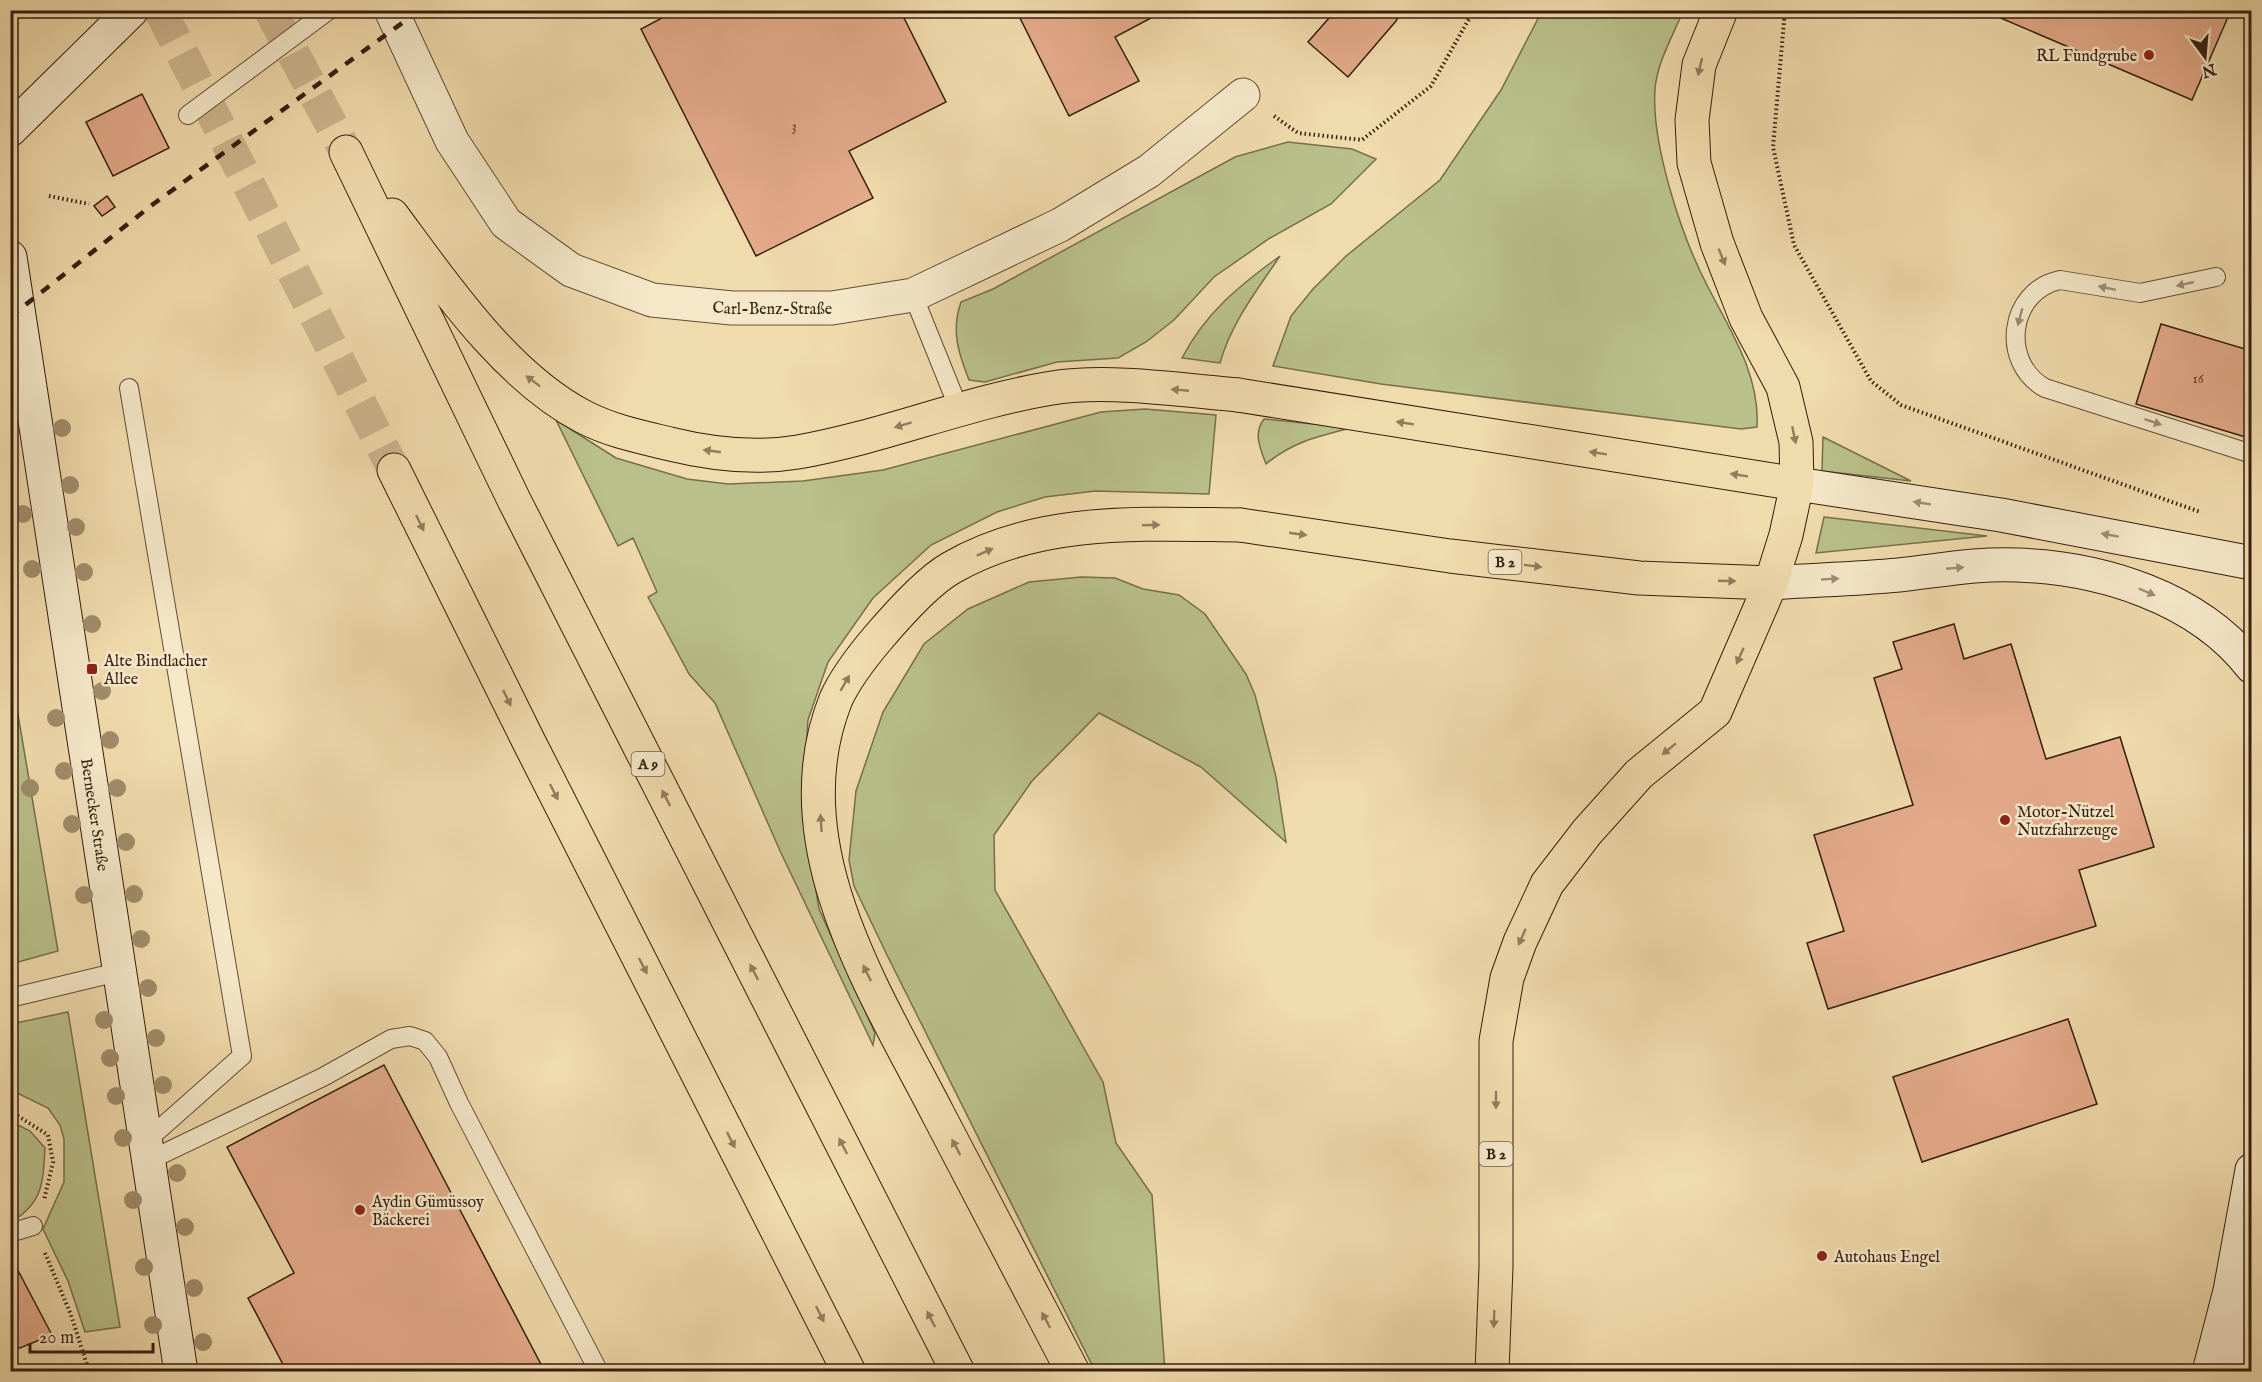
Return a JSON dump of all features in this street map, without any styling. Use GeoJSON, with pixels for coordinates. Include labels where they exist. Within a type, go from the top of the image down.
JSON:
{"type":"FeatureCollection","features":[{"type":"Feature","properties":{"kind":"main road","name":"B 2"},"geometry":{"type":"LineString","coordinates":[[1492,1371],[1496,1267],[1496,1041],[1507,978],[1520,942],[1547,884],[1587,832],[1639,774],[1715,712],[1771,583],[1786,535],[1797,484],[1796,442],[1783,387],[1746,318],[1717,243],[1694,163],[1692,120],[1699,65],[1720,12]]}},
{"type":"Feature","properties":{"kind":"main road","name":"A 9"},"geometry":{"type":"LineString","coordinates":[[958,1371],[514,500],[346,152],[462,310],[527,377],[584,417],[629,434],[686,448],[745,456],[797,452],[959,409]]}},
{"type":"Feature","properties":{"kind":"main road"},"geometry":{"type":"LineString","coordinates":[[959,409],[1054,388],[1125,386],[1238,395],[1797,484]]}},
{"type":"Feature","properties":{"kind":"main road"},"geometry":{"type":"LineString","coordinates":[[394,470],[528,740],[849,1371]]}},
{"type":"Feature","properties":{"kind":"main road","name":"B 2"},"geometry":{"type":"LineString","coordinates":[[1073,1371],[884,1010],[849,937],[830,881],[822,837],[819,790],[824,737],[837,697],[856,664],[891,622],[949,569],[1004,544],[1057,530],[1179,524],[1240,525],[1450,556],[1639,578],[1771,583]]}},
{"type":"Feature","properties":{"kind":"street"},"geometry":{"type":"LineString","coordinates":[[10,130],[132,10]]}},
{"type":"Feature","properties":{"kind":"street","name":"Carl-Benz-Straße"},"geometry":{"type":"LineString","coordinates":[[391,10],[452,141],[506,224],[571,270],[652,300],[732,308],[832,308],[913,294],[1060,225],[1139,177],[1244,95]]}},
{"type":"Feature","properties":{"kind":"street","name":"Bernecker Straße"},"geometry":{"type":"LineString","coordinates":[[10,257],[181,1371]]}},
{"type":"Feature","properties":{"kind":"street"},"geometry":{"type":"LineString","coordinates":[[1797,484],[2001,515],[2252,563]]}},
{"type":"Feature","properties":{"kind":"street"},"geometry":{"type":"LineString","coordinates":[[1771,583],[2015,565],[2072,570],[2145,590],[2202,620],[2241,653],[2252,667]]}},
{"type":"Feature","properties":{"kind":"street"},"geometry":{"type":"LineString","coordinates":[[2209,1371],[2230,1291],[2252,1170]]}},
{"type":"Feature","properties":{"kind":"street"},"geometry":{"type":"LineString","coordinates":[[2230,1291],[2239,1371]]}},
{"type":"Feature","properties":{"kind":"lane"},"geometry":{"type":"LineString","coordinates":[[188,115],[329,10]]}},
{"type":"Feature","properties":{"kind":"lane"},"geometry":{"type":"LineString","coordinates":[[2216,277],[2140,293],[2069,281],[2050,282],[2033,292],[2021,309],[2016,336],[2018,351],[2027,369],[2045,388],[2252,454]]}},
{"type":"Feature","properties":{"kind":"lane"},"geometry":{"type":"LineString","coordinates":[[913,294],[959,409]]}},
{"type":"Feature","properties":{"kind":"lane"},"geometry":{"type":"LineString","coordinates":[[129,388],[242,1056],[146,1152]]}},
{"type":"Feature","properties":{"kind":"lane"},"geometry":{"type":"LineString","coordinates":[[10,998],[118,972]]}},
{"type":"Feature","properties":{"kind":"lane"},"geometry":{"type":"LineString","coordinates":[[146,1152],[322,1077],[391,1039],[410,1036],[425,1041],[438,1057],[464,1113],[599,1371]]}},
{"type":"Feature","properties":{"kind":"lane"},"geometry":{"type":"LineString","coordinates":[[10,1233],[33,1226]]}},
{"type":"Feature","properties":{"kind":"path"},"geometry":{"type":"LineString","coordinates":[[1244,95],[1298,133],[1362,140],[1431,86],[1474,10]]}},
{"type":"Feature","properties":{"kind":"path"},"geometry":{"type":"LineString","coordinates":[[1785,10],[1773,147],[1794,245],[1871,381],[1902,405],[2212,516]]}},
{"type":"Feature","properties":{"kind":"path"},"geometry":{"type":"LineString","coordinates":[[49,196],[89,204]]}},
{"type":"Feature","properties":{"kind":"green space"},"geometry":{"type":"Polygon","coordinates":[[[1664,10],[1681,16],[1661,61],[1656,80],[1655,111],[1663,163],[1688,243],[1749,372],[1757,408],[1757,427],[1741,429],[1381,384],[1273,366],[1291,316],[1313,289],[1346,256],[1440,180],[1501,90],[1542,11],[1664,10]]]}},
{"type":"Feature","properties":{"kind":"green space"},"geometry":{"type":"Polygon","coordinates":[[[1288,142],[1352,149],[1376,159],[1331,204],[1270,238],[1214,277],[1174,320],[1146,342],[1118,358],[1057,362],[985,382],[969,380],[956,332],[961,302],[993,289],[1235,157],[1288,142]]]}},
{"type":"Feature","properties":{"kind":"green space"},"geometry":{"type":"Polygon","coordinates":[[[1280,256],[1238,321],[1220,363],[1182,358],[1213,313],[1251,278],[1280,256]]]}},
{"type":"Feature","properties":{"kind":"green space"},"geometry":{"type":"Polygon","coordinates":[[[1145,409],[1216,415],[1209,494],[1095,491],[1045,497],[997,512],[931,545],[873,598],[828,662],[808,720],[802,807],[819,909],[875,1033],[873,1045],[781,853],[715,703],[689,674],[648,597],[657,592],[633,538],[618,546],[556,420],[616,458],[687,479],[728,484],[803,481],[883,470],[1101,412],[1145,409]]]}},
{"type":"Feature","properties":{"kind":"green space"},"geometry":{"type":"Polygon","coordinates":[[[1264,419],[1351,428],[1296,445],[1266,464],[1258,435],[1264,419]]]}},
{"type":"Feature","properties":{"kind":"green space"},"geometry":{"type":"Polygon","coordinates":[[[1823,437],[1911,481],[1822,471],[1823,437]]]}},
{"type":"Feature","properties":{"kind":"green space"},"geometry":{"type":"Polygon","coordinates":[[[1824,517],[1987,536],[1816,553],[1824,517]]]}},
{"type":"Feature","properties":{"kind":"green space"},"geometry":{"type":"Polygon","coordinates":[[[1081,577],[1115,578],[1143,589],[1179,595],[1205,614],[1246,674],[1255,695],[1276,777],[1286,842],[1201,767],[1099,713],[1032,781],[994,835],[995,890],[1103,1082],[1116,1143],[1152,1195],[1165,1371],[1095,1371],[886,953],[854,886],[849,860],[856,791],[883,712],[924,644],[968,609],[1029,582],[1081,577]]]}},
{"type":"Feature","properties":{"kind":"green space"},"geometry":{"type":"Polygon","coordinates":[[[10,667],[58,951],[11,964],[10,964],[10,667]]]}},
{"type":"Feature","properties":{"kind":"green space"},"geometry":{"type":"Polygon","coordinates":[[[68,1012],[120,1327],[85,1332],[68,1281],[43,1229],[64,1182],[64,1139],[60,1125],[48,1108],[11,1090],[11,1024],[68,1012]]]}},
{"type":"Feature","properties":{"kind":"green space"},"geometry":{"type":"Polygon","coordinates":[[[10,1121],[30,1131],[45,1148],[39,1191],[30,1207],[11,1222],[10,1121]]]}},
{"type":"Feature","properties":{"kind":"building"},"geometry":{"type":"Polygon","coordinates":[[[677,10],[782,10],[784,15],[794,10],[900,10],[946,102],[849,151],[873,198],[756,256],[641,29],[677,10]]]}},
{"type":"Feature","properties":{"kind":"building"},"geometry":{"type":"Polygon","coordinates":[[[1016,10],[1166,10],[1115,37],[1139,81],[1069,116],[1016,10]]]}},
{"type":"Feature","properties":{"kind":"building"},"geometry":{"type":"Polygon","coordinates":[[[1336,10],[1402,10],[1396,21],[1348,77],[1308,42],[1336,10]]]}},
{"type":"Feature","properties":{"kind":"building","name":"RL Fundgrube"},"geometry":{"type":"Polygon","coordinates":[[[1982,10],[2231,10],[2192,100],[1982,10]]]}},
{"type":"Feature","properties":{"kind":"building"},"geometry":{"type":"Polygon","coordinates":[[[142,94],[169,148],[113,176],[86,122],[142,94]]]}},
{"type":"Feature","properties":{"kind":"building"},"geometry":{"type":"Polygon","coordinates":[[[107,196],[115,207],[102,216],[94,206],[107,196]]]}},
{"type":"Feature","properties":{"kind":"building"},"geometry":{"type":"Polygon","coordinates":[[[2161,324],[2252,351],[2252,439],[2136,404],[2161,324]]]}},
{"type":"Feature","properties":{"kind":"building","name":"Motor-Nützel Nutzfahrzeuge"},"geometry":{"type":"Polygon","coordinates":[[[1954,624],[1964,659],[2011,644],[2046,759],[2120,737],[2154,847],[2079,870],[2096,926],[1828,1009],[1807,943],[1844,931],[1814,835],[1913,805],[1874,678],[1902,669],[1893,642],[1954,624]]]}},
{"type":"Feature","properties":{"kind":"building"},"geometry":{"type":"Polygon","coordinates":[[[2068,1019],[2097,1104],[1922,1162],[1893,1077],[2068,1019]]]}},
{"type":"Feature","properties":{"kind":"building","name":"Aydin Gümüssoy Bäckerei"},"geometry":{"type":"Polygon","coordinates":[[[384,1065],[545,1372],[287,1372],[248,1298],[294,1273],[227,1147],[384,1065]]]}},
{"type":"Feature","properties":{"kind":"building"},"geometry":{"type":"Polygon","coordinates":[[[10,1261],[13,1261],[52,1335],[10,1352],[10,1261]]]}},
{"type":"Feature","properties":{"kind":"tunnel"},"geometry":{"type":"LineString","coordinates":[[160,10],[394,470]]}},
{"type":"Feature","properties":{"kind":"tunnel"},"geometry":{"type":"LineString","coordinates":[[270,10],[346,152]]}},
{"type":"Feature","properties":{"kind":"railway"},"geometry":{"type":"LineString","coordinates":[[10,317],[152,205],[420,10]]}},
{"type":"Feature","properties":{"kind":"place","name":"RL Fundgrube"},"geometry":{"type":"Point","coordinates":[2149,55]}},
{"type":"Feature","properties":{"kind":"place","name":"Alte Bindlacher Allee"},"geometry":{"type":"Point","coordinates":[92,669]}},
{"type":"Feature","properties":{"kind":"place","name":"Motor-Nützel Nutzfahrzeuge"},"geometry":{"type":"Point","coordinates":[2005,820]}},
{"type":"Feature","properties":{"kind":"place","name":"Aydin Gümüssoy Bäckerei"},"geometry":{"type":"Point","coordinates":[360,1210]}},
{"type":"Feature","properties":{"kind":"place","name":"Autohaus Engel"},"geometry":{"type":"Point","coordinates":[1822,1256]}}]}
